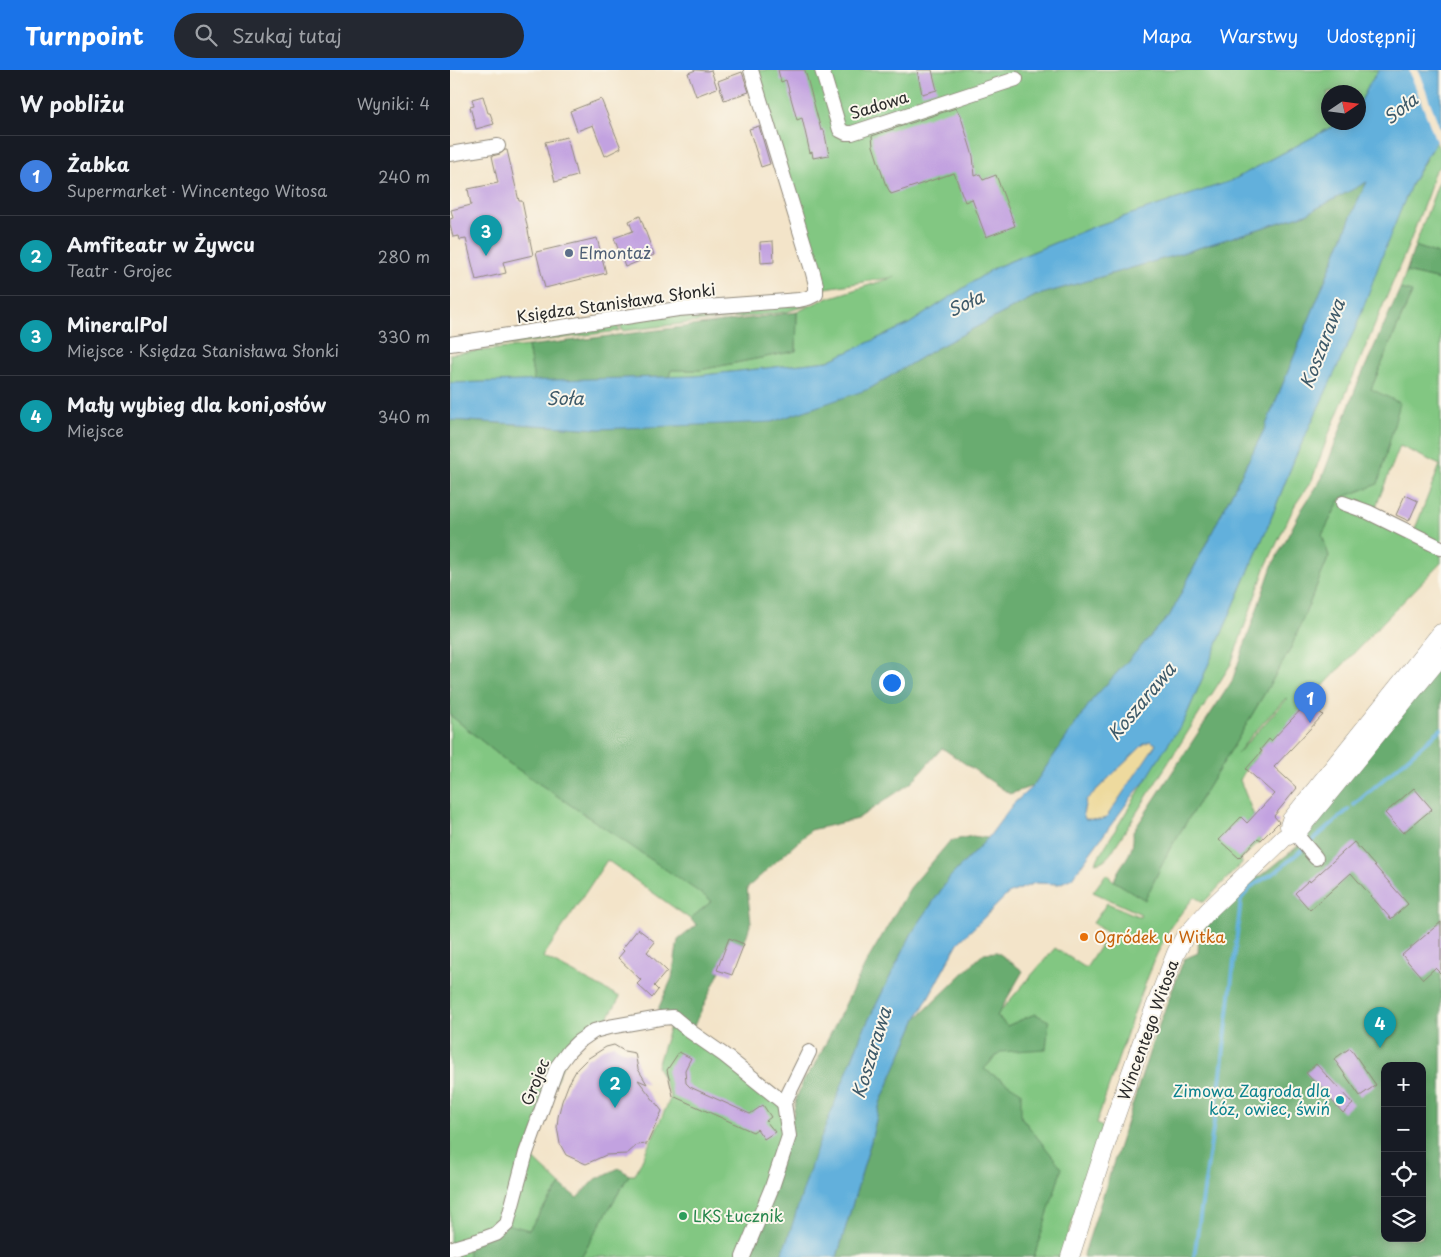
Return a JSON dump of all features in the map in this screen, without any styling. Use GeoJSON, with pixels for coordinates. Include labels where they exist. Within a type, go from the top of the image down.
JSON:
{"type":"FeatureCollection","features":[{"type":"Feature","properties":{"kind":"main road","name":"Wincentego Witosa"},"geometry":{"type":"LineString","coordinates":[[1301,844],[1291,820],[1441,633]]}},
{"type":"Feature","properties":{"kind":"main road","name":"Wincentego Witosa"},"geometry":{"type":"LineString","coordinates":[[1301,844],[1298,831],[1441,656]]}},
{"type":"Feature","properties":{"kind":"main road","name":"Wincentego Witosa"},"geometry":{"type":"LineString","coordinates":[[1070,1257],[1111,1129],[1149,1021],[1176,953],[1184,938],[1209,910],[1301,844]]}},
{"type":"Feature","properties":{"kind":"street","name":"Księdza Stanisława Słonki"},"geometry":{"type":"LineString","coordinates":[[450,344],[671,310],[799,300],[816,294],[813,273],[751,70]]}},
{"type":"Feature","properties":{"kind":"street","name":"Sadowa"},"geometry":{"type":"LineString","coordinates":[[822,70],[840,130],[846,133],[852,133],[1016,79]]}},
{"type":"Feature","properties":{"kind":"street"},"geometry":{"type":"LineString","coordinates":[[450,154],[498,146]]}},
{"type":"Feature","properties":{"kind":"street"},"geometry":{"type":"LineString","coordinates":[[1343,502],[1368,512],[1441,548]]}},
{"type":"Feature","properties":{"kind":"street","name":"Grojec"},"geometry":{"type":"LineString","coordinates":[[450,1249],[496,1234],[507,1224],[526,1153],[557,1067],[578,1042],[594,1031],[673,1018],[724,1055],[784,1103]]}},
{"type":"Feature","properties":{"kind":"street"},"geometry":{"type":"LineString","coordinates":[[743,1257],[772,1187],[789,1136],[784,1103],[810,1052]]}},
{"type":"Feature","properties":{"kind":"green space"},"geometry":{"type":"Polygon","coordinates":[[[747,70],[1379,70],[1366,91],[1366,85],[1321,85],[1321,130],[1326,130],[1231,181],[1093,227],[994,268],[909,324],[828,361],[696,376],[669,377],[671,370],[700,370],[796,351],[797,312],[822,300],[895,277],[820,289],[747,70]]]}},
{"type":"Feature","properties":{"kind":"green space"},"geometry":{"type":"Polygon","coordinates":[[[1436,141],[1441,154],[1441,165],[1433,175],[1409,244],[1328,436],[1312,480],[1295,505],[1266,566],[1231,664],[1111,853],[1104,860],[1095,863],[1184,721],[1411,185],[1436,141]]]}},
{"type":"Feature","properties":{"kind":"green space"},"geometry":{"type":"Polygon","coordinates":[[[1441,176],[1441,563],[1272,741],[1269,740],[1246,769],[1240,780],[1254,816],[1246,824],[1261,840],[1241,859],[1242,863],[1204,902],[1194,897],[1171,926],[1156,956],[1134,1013],[1096,1124],[1103,1127],[1061,1257],[1033,1257],[1061,1168],[984,1069],[1035,1014],[1007,1026],[997,1015],[1055,948],[1086,968],[1108,934],[1093,923],[1107,903],[1140,917],[1141,914],[1093,892],[1106,874],[1114,881],[1145,899],[1169,850],[1290,650],[1329,556],[1322,535],[1341,498],[1371,389],[1412,293],[1400,289],[1406,272],[1439,280],[1438,254],[1415,246],[1441,176]],[[1400,446],[1373,514],[1413,534],[1440,465],[1400,446]],[[1287,699],[1251,736],[1237,754],[1287,699]]]}},
{"type":"Feature","properties":{"kind":"green space"},"geometry":{"type":"Polygon","coordinates":[[[1368,181],[1357,202],[1264,430],[1170,615],[1092,700],[1033,786],[1010,794],[942,748],[911,783],[857,819],[811,830],[747,888],[751,922],[744,944],[729,939],[717,970],[720,971],[691,1032],[660,1018],[659,1007],[672,978],[678,940],[697,925],[690,919],[712,901],[510,764],[450,715],[450,420],[600,429],[869,389],[935,349],[1035,296],[1176,255],[1306,214],[1368,181]]]}},
{"type":"Feature","properties":{"kind":"green space"},"geometry":{"type":"Polygon","coordinates":[[[1415,246],[1438,254],[1440,280],[1406,272],[1415,246]]]}},
{"type":"Feature","properties":{"kind":"green space"},"geometry":{"type":"Polygon","coordinates":[[[1400,289],[1412,292],[1371,389],[1400,403],[1378,484],[1341,498],[1322,535],[1329,556],[1290,650],[1169,850],[1145,900],[1114,881],[1132,847],[1133,832],[1232,681],[1272,566],[1302,509],[1322,478],[1357,385],[1400,289]]]}},
{"type":"Feature","properties":{"kind":"green space"},"geometry":{"type":"Polygon","coordinates":[[[808,305],[786,312],[733,318],[732,308],[808,305]]]}},
{"type":"Feature","properties":{"kind":"green space"},"geometry":{"type":"Polygon","coordinates":[[[730,308],[731,318],[622,331],[619,320],[730,308]]]}},
{"type":"Feature","properties":{"kind":"green space"},"geometry":{"type":"Polygon","coordinates":[[[797,312],[796,351],[700,370],[671,370],[669,377],[534,381],[528,346],[797,312]]]}},
{"type":"Feature","properties":{"kind":"green space"},"geometry":{"type":"Polygon","coordinates":[[[618,321],[619,331],[482,348],[482,342],[618,321]]]}},
{"type":"Feature","properties":{"kind":"green space"},"geometry":{"type":"Polygon","coordinates":[[[528,346],[534,381],[450,383],[450,354],[528,346]]]}},
{"type":"Feature","properties":{"kind":"green space"},"geometry":{"type":"Polygon","coordinates":[[[1441,663],[1441,1257],[1083,1257],[1153,1041],[1184,959],[1198,953],[1199,934],[1244,887],[1298,846],[1338,791],[1441,663]]]}},
{"type":"Feature","properties":{"kind":"green space"},"geometry":{"type":"Polygon","coordinates":[[[450,715],[510,764],[713,900],[690,919],[607,860],[543,957],[620,997],[606,1021],[569,1051],[526,1152],[561,1185],[529,1230],[466,1244],[469,1257],[450,1257],[450,715]]]}},
{"type":"Feature","properties":{"kind":"green space"},"geometry":{"type":"Polygon","coordinates":[[[972,836],[988,838],[950,877],[912,933],[862,1033],[780,1257],[743,1257],[789,1136],[796,1099],[803,1081],[815,1065],[866,963],[910,888],[950,841],[972,836]]]}},
{"type":"Feature","properties":{"kind":"green space"},"geometry":{"type":"Polygon","coordinates":[[[997,952],[1023,971],[997,1016],[1007,1026],[1035,1014],[1049,1021],[1046,1049],[1000,1052],[984,1069],[1021,1092],[1021,1117],[1062,1168],[1034,1257],[837,1257],[871,1141],[880,1103],[917,1018],[984,953],[997,952]]]}},
{"type":"Feature","properties":{"kind":"green space","name":"LKS Łucznik"},"geometry":{"type":"Polygon","coordinates":[[[673,1017],[784,1103],[789,1136],[743,1257],[581,1257],[629,1175],[635,1175],[671,1097],[657,1066],[673,1017]]]}},
{"type":"Feature","properties":{"kind":"green space"},"geometry":{"type":"Polygon","coordinates":[[[619,1168],[629,1175],[581,1257],[469,1257],[466,1244],[507,1224],[529,1230],[561,1185],[577,1198],[594,1180],[619,1168]]]}},
{"type":"Feature","properties":{"kind":"sand"},"geometry":{"type":"Polygon","coordinates":[[[1150,741],[1157,744],[1106,818],[1099,820],[1085,819],[1083,814],[1086,800],[1144,744],[1150,741]]]}},
{"type":"Feature","properties":{"kind":"water"},"geometry":{"type":"Polygon","coordinates":[[[1379,70],[1441,70],[1441,134],[1411,185],[1356,327],[1294,460],[1268,526],[1184,721],[1146,780],[1072,878],[1059,884],[1035,883],[1008,894],[958,943],[917,1018],[880,1103],[871,1141],[837,1257],[780,1257],[788,1238],[814,1156],[862,1033],[912,933],[950,877],[988,838],[1013,804],[1033,786],[1092,700],[1170,615],[1264,430],[1357,202],[1367,182],[1306,214],[1176,255],[1035,296],[935,349],[869,389],[772,422],[600,429],[450,420],[450,383],[695,376],[828,361],[909,324],[994,268],[1093,227],[1231,181],[1326,130],[1366,130],[1366,91],[1379,70]],[[1150,741],[1144,744],[1086,800],[1083,814],[1085,819],[1099,820],[1106,818],[1156,744],[1150,741]]]}},
{"type":"Feature","properties":{"kind":"pier"},"geometry":{"type":"Polygon","coordinates":[[[1409,70],[1418,70],[1441,131],[1441,138],[1437,144],[1409,70]]]}},
{"type":"Feature","properties":{"kind":"building"},"geometry":{"type":"Polygon","coordinates":[[[696,70],[711,70],[717,88],[696,96],[688,73],[696,70]]]}},
{"type":"Feature","properties":{"kind":"building"},"geometry":{"type":"Polygon","coordinates":[[[778,70],[805,70],[821,130],[824,130],[829,155],[813,158],[812,152],[810,153],[802,118],[797,120],[786,80],[781,82],[778,70]]]}},
{"type":"Feature","properties":{"kind":"building"},"geometry":{"type":"Polygon","coordinates":[[[917,70],[932,70],[937,90],[922,94],[917,70]]]}},
{"type":"Feature","properties":{"kind":"building"},"geometry":{"type":"Polygon","coordinates":[[[742,72],[749,92],[724,100],[718,81],[742,72]]]}},
{"type":"Feature","properties":{"kind":"building"},"geometry":{"type":"Polygon","coordinates":[[[483,96],[488,113],[490,113],[494,124],[476,129],[470,107],[474,106],[472,99],[483,96]]]}},
{"type":"Feature","properties":{"kind":"building"},"geometry":{"type":"Polygon","coordinates":[[[601,99],[621,148],[605,156],[593,125],[577,131],[570,111],[601,99]]]}},
{"type":"Feature","properties":{"kind":"building"},"geometry":{"type":"Polygon","coordinates":[[[956,108],[961,117],[973,156],[975,176],[980,174],[983,180],[996,175],[1015,226],[986,237],[972,199],[965,202],[954,173],[891,194],[885,183],[873,146],[872,136],[956,108]]]}},
{"type":"Feature","properties":{"kind":"building"},"geometry":{"type":"Polygon","coordinates":[[[759,126],[770,164],[761,167],[749,129],[759,126]]]}},
{"type":"Feature","properties":{"kind":"building"},"geometry":{"type":"Polygon","coordinates":[[[567,137],[577,176],[555,182],[545,142],[567,137]]]}},
{"type":"Feature","properties":{"kind":"building"},"geometry":{"type":"Polygon","coordinates":[[[507,150],[519,201],[522,201],[533,255],[503,262],[506,273],[476,280],[466,239],[460,240],[459,236],[453,237],[450,225],[450,219],[453,218],[451,210],[471,205],[468,189],[498,183],[492,156],[500,154],[507,150]]]}},
{"type":"Feature","properties":{"kind":"building"},"geometry":{"type":"Polygon","coordinates":[[[640,216],[654,255],[625,267],[614,238],[633,231],[629,221],[640,216]]]}},
{"type":"Feature","properties":{"kind":"building"},"geometry":{"type":"Polygon","coordinates":[[[597,238],[606,273],[545,288],[536,252],[597,238]]]}},
{"type":"Feature","properties":{"kind":"building"},"geometry":{"type":"Polygon","coordinates":[[[773,241],[774,262],[761,263],[760,242],[773,241]]]}},
{"type":"Feature","properties":{"kind":"building"},"geometry":{"type":"Polygon","coordinates":[[[1405,495],[1418,501],[1409,521],[1396,515],[1405,495]]]}},
{"type":"Feature","properties":{"kind":"building"},"geometry":{"type":"Polygon","coordinates":[[[1308,702],[1323,715],[1274,767],[1297,788],[1274,816],[1279,822],[1261,840],[1258,838],[1239,858],[1219,840],[1241,817],[1247,823],[1274,794],[1246,769],[1262,751],[1260,750],[1269,739],[1271,741],[1308,702]]]}},
{"type":"Feature","properties":{"kind":"building"},"geometry":{"type":"Polygon","coordinates":[[[1414,788],[1432,809],[1403,833],[1385,813],[1414,788]]]}},
{"type":"Feature","properties":{"kind":"building"},"geometry":{"type":"Polygon","coordinates":[[[1354,842],[1408,904],[1391,919],[1351,873],[1310,910],[1295,893],[1354,842]]]}},
{"type":"Feature","properties":{"kind":"building"},"geometry":{"type":"Polygon","coordinates":[[[1441,922],[1441,974],[1435,968],[1423,979],[1402,955],[1441,922]]]}},
{"type":"Feature","properties":{"kind":"building"},"geometry":{"type":"Polygon","coordinates":[[[638,929],[655,942],[647,952],[667,971],[654,986],[658,990],[652,998],[637,984],[641,980],[618,958],[624,951],[622,949],[638,929]]]}},
{"type":"Feature","properties":{"kind":"building"},"geometry":{"type":"Polygon","coordinates":[[[729,938],[744,944],[732,975],[717,970],[729,938]]]}},
{"type":"Feature","properties":{"kind":"building"},"geometry":{"type":"Polygon","coordinates":[[[614,1045],[624,1051],[635,1053],[638,1069],[647,1084],[638,1080],[662,1111],[647,1144],[637,1145],[627,1154],[606,1155],[586,1164],[566,1155],[560,1144],[557,1127],[558,1117],[569,1083],[577,1069],[587,1059],[606,1047],[614,1045]]]}},
{"type":"Feature","properties":{"kind":"building"},"geometry":{"type":"Polygon","coordinates":[[[1350,1048],[1376,1085],[1360,1096],[1334,1059],[1350,1048]]]}},
{"type":"Feature","properties":{"kind":"building"},"geometry":{"type":"Polygon","coordinates":[[[679,1052],[691,1058],[685,1070],[686,1083],[690,1087],[750,1114],[763,1105],[771,1117],[766,1121],[775,1132],[764,1139],[757,1129],[753,1132],[673,1096],[667,1070],[679,1052]]]}},
{"type":"Feature","properties":{"kind":"building"},"geometry":{"type":"Polygon","coordinates":[[[1316,1064],[1353,1104],[1343,1113],[1306,1073],[1316,1064]]]}},
{"type":"Feature","properties":{"kind":"waterway"},"geometry":{"type":"LineString","coordinates":[[1354,805],[1441,729]]}},
{"type":"Feature","properties":{"kind":"waterway"},"geometry":{"type":"LineString","coordinates":[[1194,1257],[1221,1075],[1241,899],[1252,886],[1277,871],[1349,809]]}},
{"type":"Feature","properties":{"kind":"place","name":"Elmontaż"},"geometry":{"type":"Point","coordinates":[569,253]}},
{"type":"Feature","properties":{"kind":"place","name":"MineralPol"},"geometry":{"type":"Point","coordinates":[486,256]}},
{"type":"Feature","properties":{"kind":"place","name":"Żabka"},"geometry":{"type":"Point","coordinates":[1310,723]}},
{"type":"Feature","properties":{"kind":"place","name":"Ogródek u Witka"},"geometry":{"type":"Point","coordinates":[1084,937]}},
{"type":"Feature","properties":{"kind":"place","name":"Mały wybieg dla koni,osłów"},"geometry":{"type":"Point","coordinates":[1380,1048]}},
{"type":"Feature","properties":{"kind":"place","name":"Zimowa Zagroda dla kóz, owiec, świń"},"geometry":{"type":"Point","coordinates":[1340,1100]}},
{"type":"Feature","properties":{"kind":"place","name":"Amfiteatr w Żywcu"},"geometry":{"type":"Point","coordinates":[615,1108]}},
{"type":"Feature","properties":{"kind":"place","name":"LKS Łucznik"},"geometry":{"type":"Point","coordinates":[683,1216]}},
{"type":"Feature","properties":{"kind":"water label","name":"Soła"},"geometry":{"type":"Point","coordinates":[1401,109]}},
{"type":"Feature","properties":{"kind":"water label","name":"Soła"},"geometry":{"type":"Point","coordinates":[966,304]}},
{"type":"Feature","properties":{"kind":"water label","name":"Koszarawa"},"geometry":{"type":"Point","coordinates":[1323,344]}},
{"type":"Feature","properties":{"kind":"water label","name":"Soła"},"geometry":{"type":"Point","coordinates":[565,399]}},
{"type":"Feature","properties":{"kind":"water label","name":"Koszarawa"},"geometry":{"type":"Point","coordinates":[1142,702]}},
{"type":"Feature","properties":{"kind":"water label","name":"Koszarawa"},"geometry":{"type":"Point","coordinates":[872,1053]}}]}
